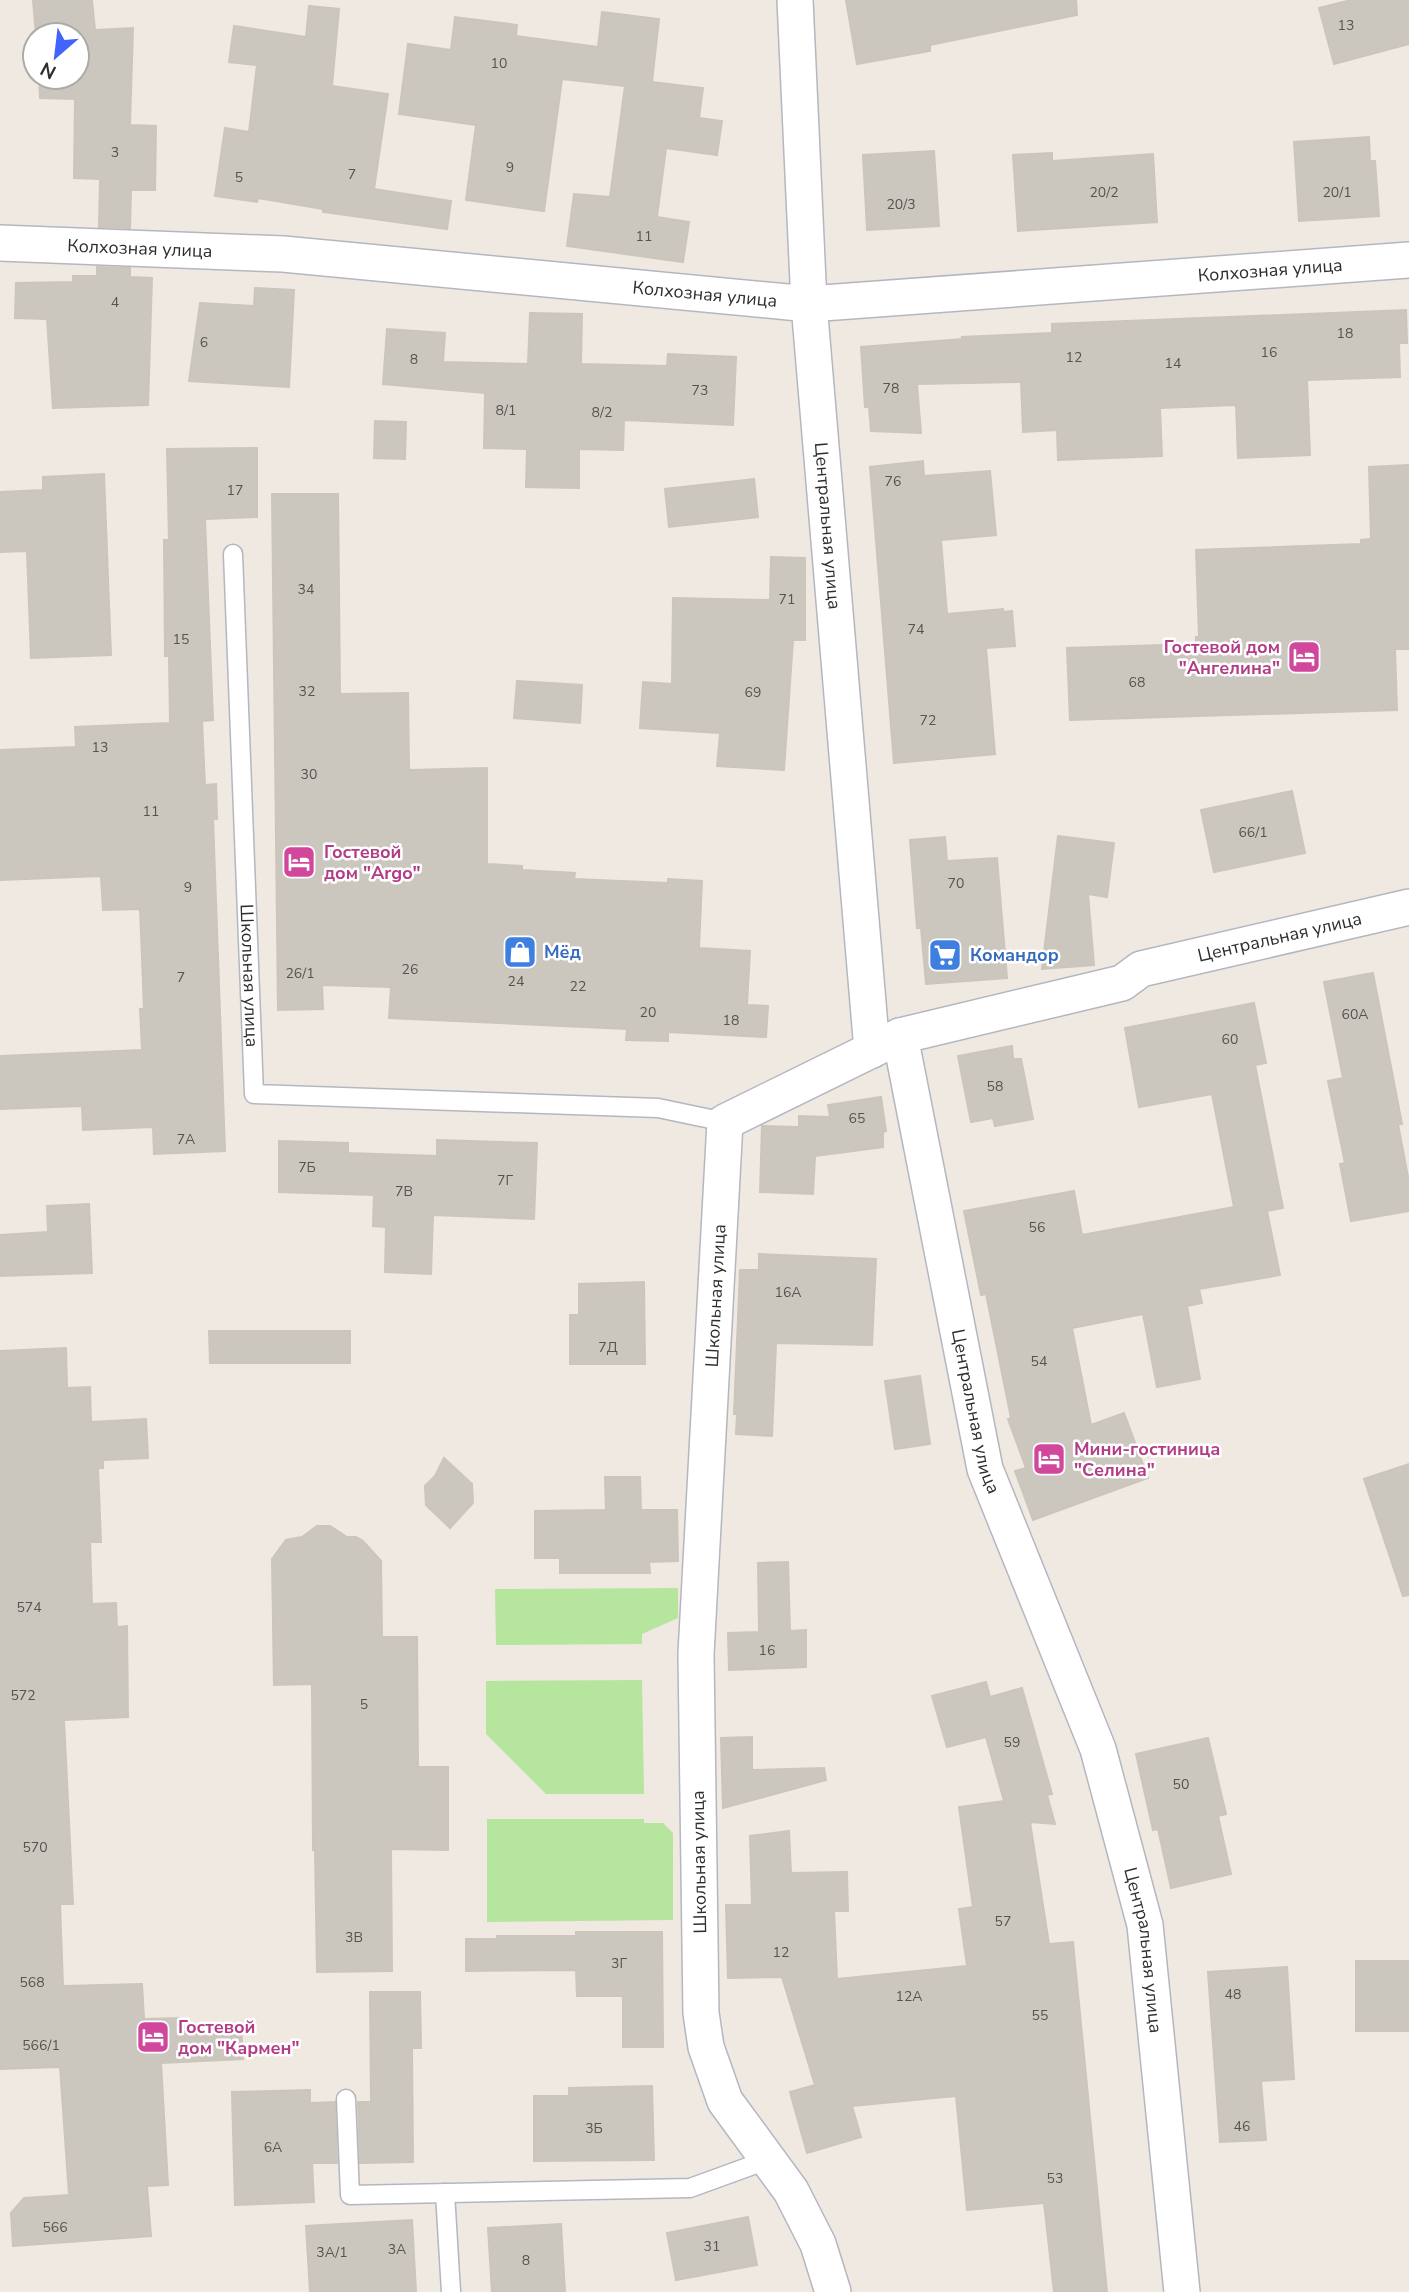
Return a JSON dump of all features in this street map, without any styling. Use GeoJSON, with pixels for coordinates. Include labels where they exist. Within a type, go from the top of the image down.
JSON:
{"type":"FeatureCollection","features":[{"type":"Feature","properties":{"kind":"street","name":"Центральная улица"},"geometry":{"type":"LineString","coordinates":[[795,0],[808,304],[886,1043],[985,1469],[1098,1749],[1145,1925],[1182,2292]]}},
{"type":"Feature","properties":{"kind":"street","name":"Колхозная улица"},"geometry":{"type":"LineString","coordinates":[[0,243],[283,254],[808,304],[1409,260]]}},
{"type":"Feature","properties":{"kind":"street","name":"Центральная улица"},"geometry":{"type":"LineString","coordinates":[[886,1043],[1122,983],[1141,969],[1409,907]]}},
{"type":"Feature","properties":{"kind":"street"},"geometry":{"type":"LineString","coordinates":[[725,1122],[886,1043]]}},
{"type":"Feature","properties":{"kind":"street","name":"Школьная улица"},"geometry":{"type":"LineString","coordinates":[[725,1122],[696,1654],[701,2013],[706,2047],[725,2101],[791,2191],[818,2244],[833,2292]]}},
{"type":"Feature","properties":{"kind":"lane","name":"Школьная улица"},"geometry":{"type":"LineString","coordinates":[[233,554],[254,1094],[658,1108],[725,1122]]}},
{"type":"Feature","properties":{"kind":"lane"},"geometry":{"type":"LineString","coordinates":[[346,2099],[350,2195],[690,2188],[766,2160]]}},
{"type":"Feature","properties":{"kind":"lane"},"geometry":{"type":"LineString","coordinates":[[445,2193],[451,2292]]}},
{"type":"Feature","properties":{"kind":"green space"},"geometry":{"type":"Polygon","coordinates":[[[678,1588],[678,1618],[642,1634],[642,1644],[496,1645],[495,1589],[678,1588]]]}},
{"type":"Feature","properties":{"kind":"green space"},"geometry":{"type":"Polygon","coordinates":[[[642,1680],[644,1794],[546,1794],[486,1734],[486,1681],[642,1680]]]}},
{"type":"Feature","properties":{"kind":"green space"},"geometry":{"type":"Polygon","coordinates":[[[487,1819],[644,1819],[644,1823],[663,1823],[673,1833],[673,1920],[487,1922],[487,1819]]]}},
{"type":"Feature","properties":{"kind":"building"},"geometry":{"type":"Polygon","coordinates":[[[33,0],[92,0],[95,30],[133,28],[130,125],[156,126],[155,190],[131,190],[130,228],[99,227],[100,179],[74,178],[75,99],[40,98],[40,91],[91,91],[91,21],[35,21],[33,0]]]}},
{"type":"Feature","properties":{"kind":"building"},"geometry":{"type":"Polygon","coordinates":[[[846,0],[1076,0],[1077,15],[930,45],[930,51],[857,64],[846,0]]]}},
{"type":"Feature","properties":{"kind":"building"},"geometry":{"type":"Polygon","coordinates":[[[1351,0],[1409,0],[1409,44],[1334,64],[1319,8],[1351,0]]]}},
{"type":"Feature","properties":{"kind":"building"},"geometry":{"type":"Polygon","coordinates":[[[309,6],[339,9],[332,86],[388,94],[374,189],[451,201],[447,229],[323,212],[323,209],[258,198],[257,202],[215,196],[225,128],[249,132],[257,65],[229,62],[234,26],[306,37],[309,6]]]}},
{"type":"Feature","properties":{"kind":"building"},"geometry":{"type":"Polygon","coordinates":[[[602,12],[659,19],[652,82],[703,88],[699,118],[722,121],[717,155],[666,148],[657,217],[689,222],[683,262],[567,246],[574,194],[610,197],[625,86],[562,79],[544,211],[466,200],[476,125],[399,114],[408,44],[451,50],[455,17],[517,25],[516,36],[598,47],[602,12]]]}},
{"type":"Feature","properties":{"kind":"building"},"geometry":{"type":"Polygon","coordinates":[[[1369,137],[1370,161],[1375,161],[1379,216],[1299,221],[1294,142],[1369,137]]]}},
{"type":"Feature","properties":{"kind":"building"},"geometry":{"type":"Polygon","coordinates":[[[934,151],[939,226],[867,230],[863,155],[934,151]]]}},
{"type":"Feature","properties":{"kind":"building"},"geometry":{"type":"Polygon","coordinates":[[[1052,153],[1052,161],[1153,154],[1157,222],[1018,231],[1013,155],[1052,153]]]}},
{"type":"Feature","properties":{"kind":"building"},"geometry":{"type":"Polygon","coordinates":[[[97,267],[130,268],[130,277],[152,278],[148,405],[53,408],[47,319],[15,318],[16,283],[73,282],[73,276],[97,276],[97,267]]]}},
{"type":"Feature","properties":{"kind":"building"},"geometry":{"type":"Polygon","coordinates":[[[255,288],[294,290],[289,387],[189,381],[200,303],[254,306],[255,288]]]}},
{"type":"Feature","properties":{"kind":"building"},"geometry":{"type":"Polygon","coordinates":[[[1406,310],[1407,343],[1399,343],[1400,377],[1307,380],[1310,455],[1238,458],[1236,405],[1160,408],[1162,456],[1058,460],[1057,430],[1023,432],[1021,382],[917,384],[921,433],[871,431],[869,407],[865,407],[861,347],[963,339],[962,337],[1052,333],[1052,324],[1406,310]]]}},
{"type":"Feature","properties":{"kind":"building"},"geometry":{"type":"Polygon","coordinates":[[[530,313],[582,314],[581,364],[667,366],[668,354],[736,357],[733,425],[624,420],[623,450],[579,449],[579,488],[526,487],[527,449],[484,448],[485,393],[383,384],[387,329],[445,333],[443,362],[528,364],[530,313]]]}},
{"type":"Feature","properties":{"kind":"building"},"geometry":{"type":"Polygon","coordinates":[[[375,421],[406,422],[405,459],[374,458],[375,421]]]}},
{"type":"Feature","properties":{"kind":"building"},"geometry":{"type":"Polygon","coordinates":[[[257,448],[257,517],[205,519],[213,720],[202,721],[205,785],[216,784],[217,819],[213,819],[225,1151],[154,1154],[153,1127],[83,1130],[82,1106],[0,1109],[0,1056],[142,1050],[140,1009],[144,1009],[140,909],[103,910],[101,876],[0,880],[0,750],[76,747],[75,727],[170,723],[169,656],[165,656],[164,540],[169,540],[167,449],[257,448]]]}},
{"type":"Feature","properties":{"kind":"building"},"geometry":{"type":"Polygon","coordinates":[[[923,461],[924,476],[990,471],[996,535],[941,540],[947,614],[1003,609],[1003,612],[1012,611],[1015,646],[986,648],[995,754],[894,763],[870,467],[923,461]]]}},
{"type":"Feature","properties":{"kind":"building"},"geometry":{"type":"Polygon","coordinates":[[[1409,465],[1409,649],[1395,649],[1397,710],[1070,720],[1067,648],[1196,644],[1196,637],[1199,637],[1196,550],[1361,544],[1361,540],[1371,539],[1369,467],[1409,465]]]}},
{"type":"Feature","properties":{"kind":"building"},"geometry":{"type":"Polygon","coordinates":[[[104,474],[111,655],[31,658],[27,551],[0,552],[0,492],[43,490],[43,477],[104,474]]]}},
{"type":"Feature","properties":{"kind":"building"},"geometry":{"type":"Polygon","coordinates":[[[754,479],[758,517],[669,527],[665,489],[754,479]]]}},
{"type":"Feature","properties":{"kind":"building"},"geometry":{"type":"Polygon","coordinates":[[[272,494],[338,494],[340,694],[408,693],[409,770],[487,768],[487,864],[522,866],[522,870],[575,873],[574,879],[668,883],[668,879],[702,881],[699,948],[750,951],[747,1005],[768,1006],[766,1037],[668,1032],[668,1041],[626,1040],[627,1029],[389,1018],[391,987],[322,985],[323,1009],[278,1010],[272,494]]]}},
{"type":"Feature","properties":{"kind":"building"},"geometry":{"type":"Polygon","coordinates":[[[771,557],[805,558],[805,640],[793,640],[784,770],[717,766],[720,733],[640,728],[643,682],[672,684],[673,598],[770,600],[771,557]]]}},
{"type":"Feature","properties":{"kind":"building"},"geometry":{"type":"Polygon","coordinates":[[[517,681],[582,685],[580,723],[514,718],[517,681]]]}},
{"type":"Feature","properties":{"kind":"building"},"geometry":{"type":"Polygon","coordinates":[[[1292,791],[1305,853],[1214,872],[1201,810],[1292,791]]]}},
{"type":"Feature","properties":{"kind":"building"},"geometry":{"type":"Polygon","coordinates":[[[1058,836],[1114,843],[1107,897],[1088,894],[1094,965],[1042,969],[1058,836]]]}},
{"type":"Feature","properties":{"kind":"building"},"geometry":{"type":"Polygon","coordinates":[[[945,837],[947,861],[997,858],[1007,978],[926,984],[921,928],[917,928],[910,840],[945,837]]]}},
{"type":"Feature","properties":{"kind":"building"},"geometry":{"type":"Polygon","coordinates":[[[1373,973],[1402,1124],[1398,1124],[1409,1182],[1409,1211],[1351,1221],[1340,1164],[1345,1163],[1328,1081],[1343,1078],[1324,982],[1373,973]]]}},
{"type":"Feature","properties":{"kind":"building"},"geometry":{"type":"Polygon","coordinates":[[[1254,1003],[1266,1063],[1255,1065],[1283,1208],[1267,1211],[1280,1275],[1199,1289],[1202,1303],[1187,1306],[1200,1379],[1157,1387],[1143,1314],[1072,1328],[1091,1425],[1124,1413],[1148,1478],[1033,1520],[1015,1471],[1026,1468],[1008,1419],[1011,1418],[986,1294],[981,1295],[964,1211],[1074,1191],[1082,1235],[1234,1207],[1212,1094],[1139,1107],[1125,1028],[1254,1003]]]}},
{"type":"Feature","properties":{"kind":"building"},"geometry":{"type":"Polygon","coordinates":[[[1012,1046],[1013,1059],[1021,1059],[1033,1119],[995,1126],[993,1118],[971,1122],[958,1056],[1012,1046]]]}},
{"type":"Feature","properties":{"kind":"building"},"geometry":{"type":"Polygon","coordinates":[[[881,1097],[886,1131],[883,1132],[883,1147],[815,1156],[813,1194],[760,1192],[762,1126],[799,1127],[799,1116],[830,1117],[828,1105],[881,1097]]]}},
{"type":"Feature","properties":{"kind":"building"},"geometry":{"type":"Polygon","coordinates":[[[437,1140],[537,1143],[534,1219],[433,1215],[431,1274],[385,1272],[386,1227],[373,1226],[374,1195],[279,1192],[279,1141],[348,1143],[348,1153],[437,1156],[437,1140]]]}},
{"type":"Feature","properties":{"kind":"building"},"geometry":{"type":"Polygon","coordinates":[[[89,1204],[92,1273],[0,1276],[0,1235],[48,1232],[47,1206],[89,1204]]]}},
{"type":"Feature","properties":{"kind":"building"},"geometry":{"type":"Polygon","coordinates":[[[759,1254],[876,1259],[872,1345],[776,1343],[772,1436],[736,1434],[737,1414],[734,1414],[740,1270],[759,1270],[759,1254]]]}},
{"type":"Feature","properties":{"kind":"building"},"geometry":{"type":"Polygon","coordinates":[[[644,1282],[645,1364],[570,1364],[570,1315],[579,1315],[579,1284],[644,1282]]]}},
{"type":"Feature","properties":{"kind":"building"},"geometry":{"type":"Polygon","coordinates":[[[209,1331],[350,1331],[350,1363],[210,1363],[209,1331]]]}},
{"type":"Feature","properties":{"kind":"building"},"geometry":{"type":"Polygon","coordinates":[[[66,1348],[67,1388],[90,1387],[91,1422],[146,1419],[148,1458],[103,1460],[103,1468],[98,1468],[101,1542],[90,1542],[92,1604],[116,1603],[117,1627],[127,1626],[128,1717],[64,1720],[73,1904],[60,1904],[63,1986],[142,1984],[144,2019],[180,2018],[180,2027],[241,2024],[243,2059],[161,2063],[168,2185],[147,2186],[151,2236],[13,2246],[11,2213],[24,2198],[69,2195],[60,2067],[0,2069],[0,1351],[66,1348]]]}},
{"type":"Feature","properties":{"kind":"building"},"geometry":{"type":"Polygon","coordinates":[[[920,1376],[930,1444],[895,1449],[885,1381],[920,1376]]]}},
{"type":"Feature","properties":{"kind":"building"},"geometry":{"type":"Polygon","coordinates":[[[444,1458],[472,1484],[473,1503],[450,1528],[426,1505],[425,1486],[435,1476],[444,1458]]]}},
{"type":"Feature","properties":{"kind":"building"},"geometry":{"type":"Polygon","coordinates":[[[1409,1464],[1409,1595],[1403,1596],[1364,1479],[1409,1464]]]}},
{"type":"Feature","properties":{"kind":"building"},"geometry":{"type":"Polygon","coordinates":[[[605,1477],[640,1477],[641,1510],[677,1510],[678,1561],[649,1562],[650,1573],[560,1573],[560,1558],[535,1558],[535,1511],[606,1510],[605,1477]]]}},
{"type":"Feature","properties":{"kind":"building"},"geometry":{"type":"Polygon","coordinates":[[[317,1526],[330,1526],[347,1537],[356,1537],[381,1561],[382,1637],[417,1637],[418,1767],[448,1767],[448,1850],[391,1849],[392,1971],[317,1972],[312,1684],[274,1685],[272,1559],[286,1540],[302,1537],[317,1526]]]}},
{"type":"Feature","properties":{"kind":"building"},"geometry":{"type":"Polygon","coordinates":[[[788,1562],[790,1631],[806,1630],[806,1667],[729,1670],[728,1633],[759,1632],[758,1563],[788,1562]]]}},
{"type":"Feature","properties":{"kind":"building"},"geometry":{"type":"Polygon","coordinates":[[[986,1682],[990,1697],[1022,1688],[1052,1794],[1047,1795],[1055,1824],[1030,1822],[1049,1944],[1073,1942],[1107,2292],[1054,2292],[1044,2203],[967,2210],[956,2096],[852,2106],[861,2137],[807,2153],[790,2092],[815,2085],[782,1977],[728,1978],[726,1905],[752,1905],[750,1836],[789,1831],[791,1873],[847,1872],[848,1911],[834,1911],[837,1979],[967,1966],[959,1909],[973,1907],[959,1807],[1004,1801],[986,1737],[947,1747],[932,1696],[986,1682]]]}},
{"type":"Feature","properties":{"kind":"building"},"geometry":{"type":"Polygon","coordinates":[[[752,1737],[752,1770],[824,1768],[826,1780],[723,1808],[721,1738],[752,1737]]]}},
{"type":"Feature","properties":{"kind":"building"},"geometry":{"type":"Polygon","coordinates":[[[1208,1738],[1226,1814],[1218,1816],[1231,1874],[1171,1888],[1158,1829],[1153,1830],[1136,1754],[1208,1738]]]}},
{"type":"Feature","properties":{"kind":"building"},"geometry":{"type":"Polygon","coordinates":[[[576,1932],[662,1932],[663,2047],[623,2047],[623,1996],[577,1996],[576,1970],[466,1971],[466,1939],[497,1939],[497,1936],[576,1936],[576,1932]]]}},
{"type":"Feature","properties":{"kind":"building"},"geometry":{"type":"Polygon","coordinates":[[[1356,1961],[1409,1961],[1409,2031],[1356,2031],[1356,1961]]]}},
{"type":"Feature","properties":{"kind":"building"},"geometry":{"type":"Polygon","coordinates":[[[1287,1967],[1294,2079],[1261,2081],[1266,2140],[1220,2142],[1208,1972],[1287,1967]]]}},
{"type":"Feature","properties":{"kind":"building"},"geometry":{"type":"Polygon","coordinates":[[[370,1992],[420,1992],[421,2048],[412,2048],[413,2162],[360,2163],[358,2102],[371,2102],[370,1992]]]}},
{"type":"Feature","properties":{"kind":"building"},"geometry":{"type":"Polygon","coordinates":[[[652,2086],[654,2160],[534,2161],[534,2096],[569,2096],[569,2088],[652,2086]]]}},
{"type":"Feature","properties":{"kind":"building"},"geometry":{"type":"Polygon","coordinates":[[[310,2090],[310,2103],[335,2102],[337,2163],[312,2163],[314,2202],[235,2205],[232,2092],[310,2090]]]}},
{"type":"Feature","properties":{"kind":"building"},"geometry":{"type":"Polygon","coordinates":[[[748,2217],[757,2265],[676,2280],[667,2233],[748,2217]]]}},
{"type":"Feature","properties":{"kind":"building"},"geometry":{"type":"Polygon","coordinates":[[[412,2220],[416,2292],[310,2292],[306,2226],[412,2220]]]}},
{"type":"Feature","properties":{"kind":"building"},"geometry":{"type":"Polygon","coordinates":[[[561,2224],[565,2292],[492,2292],[488,2228],[561,2224]]]}},
{"type":"Feature","properties":{"kind":"place","name":"Гостевой дом \"Ангелина\""},"geometry":{"type":"Point","coordinates":[1304,657]}},
{"type":"Feature","properties":{"kind":"place","name":"Гостевой дом \"Argo\""},"geometry":{"type":"Point","coordinates":[299,862]}},
{"type":"Feature","properties":{"kind":"place","name":"Мёд"},"geometry":{"type":"Point","coordinates":[520,952]}},
{"type":"Feature","properties":{"kind":"place","name":"Командор"},"geometry":{"type":"Point","coordinates":[945,955]}},
{"type":"Feature","properties":{"kind":"place","name":"Мини-гостиница \"Селина\""},"geometry":{"type":"Point","coordinates":[1049,1459]}},
{"type":"Feature","properties":{"kind":"place","name":"Гостевой дом \"Кармен\""},"geometry":{"type":"Point","coordinates":[153,2037]}}]}
